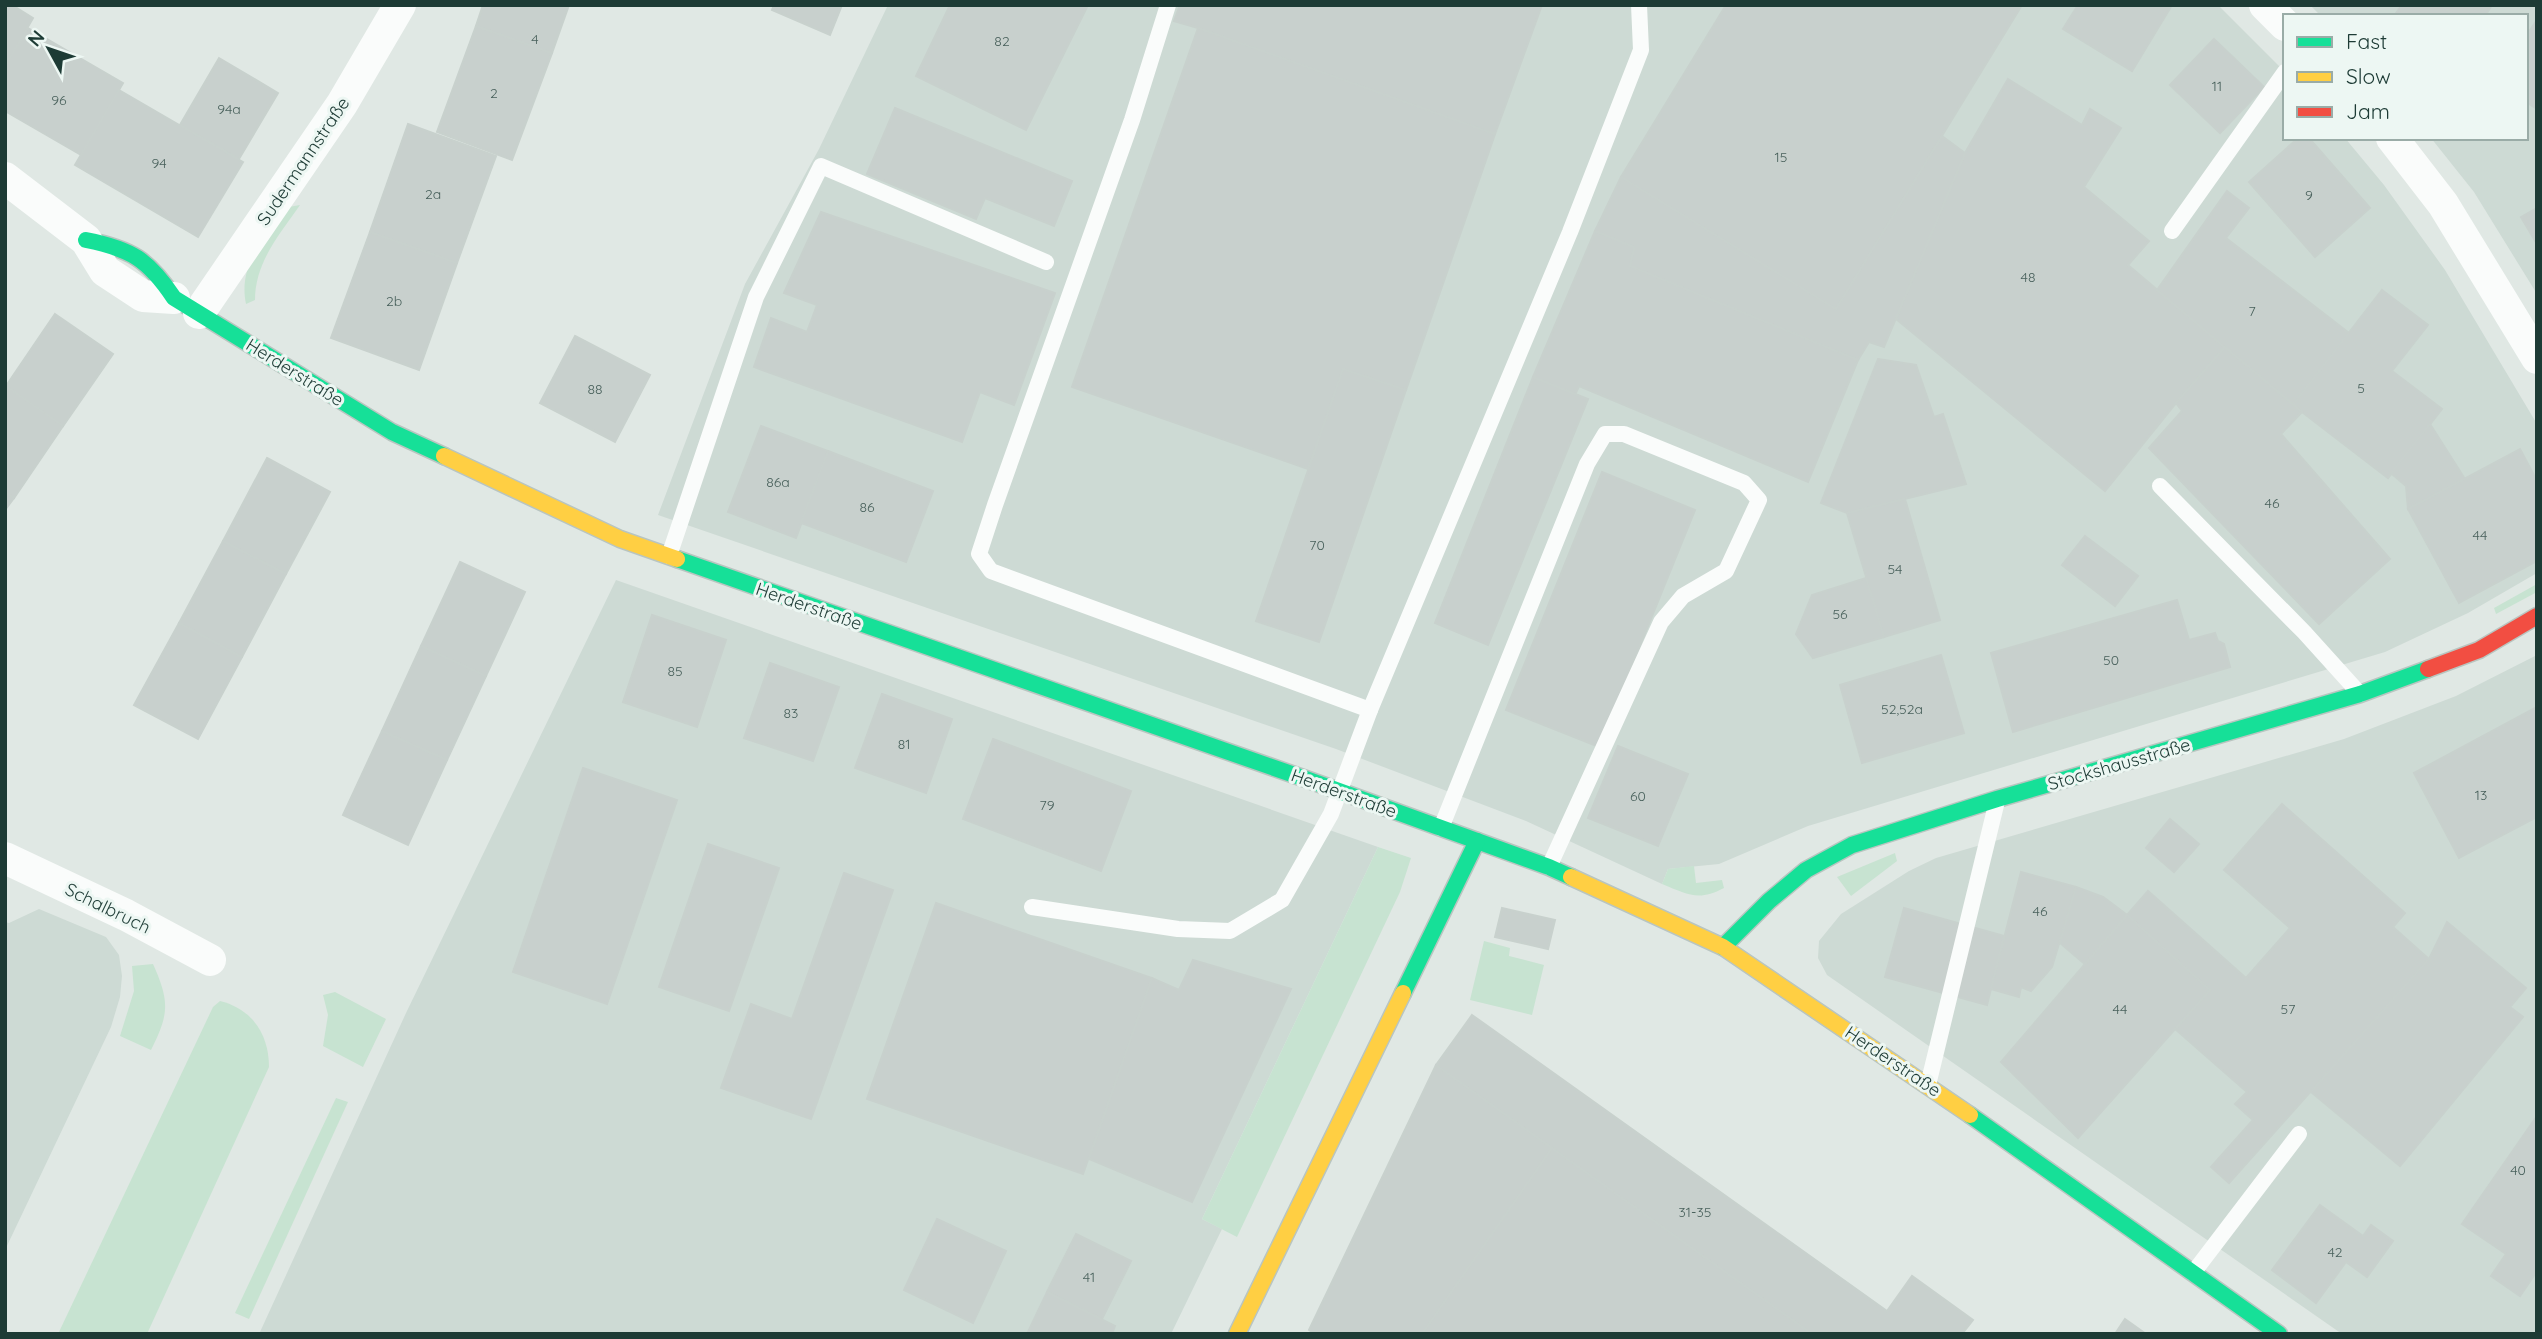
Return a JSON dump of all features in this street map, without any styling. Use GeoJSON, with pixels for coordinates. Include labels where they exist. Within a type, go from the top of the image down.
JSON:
{"type":"FeatureCollection","features":[{"type":"Feature","properties":{"kind":"street","name":"Sudermannstraße"},"geometry":{"type":"LineString","coordinates":[[187,305],[342,104],[400,5]]}},
{"type":"Feature","properties":{"kind":"street"},"geometry":{"type":"LineString","coordinates":[[2265,5],[2283,23]]}},
{"type":"Feature","properties":{"kind":"street"},"geometry":{"type":"LineString","coordinates":[[2394,140],[2443,204],[2537,358]]}},
{"type":"Feature","properties":{"kind":"street","name":"Herderstraße"},"geometry":{"type":"LineString","coordinates":[[5,178],[86,240],[105,271],[124,285],[143,296],[187,305],[393,432],[620,539],[1338,790],[1549,867],[1723,947],[1928,1085],[2279,1334]]}},
{"type":"Feature","properties":{"kind":"street","name":"Stockshausstraße"},"geometry":{"type":"LineString","coordinates":[[1723,947],[1769,901],[1806,870],[1852,845],[1997,799],[2360,694],[2479,650],[2537,616]]}},
{"type":"Feature","properties":{"kind":"street"},"geometry":{"type":"LineString","coordinates":[[1237,1334],[1477,841]]}},
{"type":"Feature","properties":{"kind":"street","name":"Schalbruch"},"geometry":{"type":"LineString","coordinates":[[5,858],[126,915],[210,960]]}},
{"type":"Feature","properties":{"kind":"lane"},"geometry":{"type":"LineString","coordinates":[[1168,5],[1132,120],[979,554],[991,571],[1370,710]]}},
{"type":"Feature","properties":{"kind":"lane"},"geometry":{"type":"LineString","coordinates":[[1032,907],[1178,929],[1230,931],[1282,900],[1328,821],[1370,710],[1570,232],[1642,50],[1639,5]]}},
{"type":"Feature","properties":{"kind":"lane"},"geometry":{"type":"LineString","coordinates":[[2172,231],[2283,75]]}},
{"type":"Feature","properties":{"kind":"lane"},"geometry":{"type":"LineString","coordinates":[[669,556],[756,297],[821,166],[1046,262]]}},
{"type":"Feature","properties":{"kind":"lane"},"geometry":{"type":"LineString","coordinates":[[1441,828],[1587,464],[1605,434],[1624,434],[1744,483],[1759,500],[1726,571],[1683,596],[1661,622],[1549,867]]}},
{"type":"Feature","properties":{"kind":"lane"},"geometry":{"type":"LineString","coordinates":[[2160,486],[2304,632],[2360,694]]}},
{"type":"Feature","properties":{"kind":"lane"},"geometry":{"type":"LineString","coordinates":[[1928,1085],[1997,799]]}},
{"type":"Feature","properties":{"kind":"lane"},"geometry":{"type":"LineString","coordinates":[[2193,1273],[2299,1133]]}},
{"type":"Feature","properties":{"kind":"shaded area"},"geometry":{"type":"Polygon","coordinates":[[[888,5],[2218,5],[2283,70],[2283,140],[2347,140],[2384,185],[2445,270],[2537,424],[2537,573],[2468,613],[2385,652],[1808,826],[1719,864],[1668,869],[1662,884],[1526,821],[1336,749],[658,515],[745,284],[819,149],[888,5]]]}},
{"type":"Feature","properties":{"kind":"shaded area"},"geometry":{"type":"Polygon","coordinates":[[[2310,5],[2537,5],[2537,294],[2474,192],[2433,140],[2528,140],[2528,14],[2319,14],[2310,5]]]}},
{"type":"Feature","properties":{"kind":"shaded area"},"geometry":{"type":"Polygon","coordinates":[[[616,580],[1378,847],[1202,1219],[1222,1229],[1171,1334],[260,1332],[406,1013],[616,580]]]}},
{"type":"Feature","properties":{"kind":"shaded area"},"geometry":{"type":"Polygon","coordinates":[[[2537,655],[2537,1334],[2342,1334],[1827,975],[1818,958],[1819,941],[1841,914],[1909,871],[1936,858],[2344,739],[2456,696],[2537,655]]]}},
{"type":"Feature","properties":{"kind":"shaded area"},"geometry":{"type":"Polygon","coordinates":[[[39,909],[106,937],[119,955],[122,976],[120,997],[111,1027],[5,1250],[5,922],[9,923],[39,909]]]}},
{"type":"Feature","properties":{"kind":"green space"},"geometry":{"type":"Polygon","coordinates":[[[300,205],[264,261],[256,286],[255,300],[246,304],[246,277],[260,242],[283,208],[300,205]]]}},
{"type":"Feature","properties":{"kind":"green space"},"geometry":{"type":"Polygon","coordinates":[[[2537,584],[2537,592],[2496,614],[2494,608],[2537,584]]]}},
{"type":"Feature","properties":{"kind":"green space"},"geometry":{"type":"Polygon","coordinates":[[[1378,847],[1411,858],[1400,892],[1237,1237],[1202,1219],[1378,847]]]}},
{"type":"Feature","properties":{"kind":"green space"},"geometry":{"type":"Polygon","coordinates":[[[1895,853],[1897,861],[1851,896],[1837,877],[1895,853]]]}},
{"type":"Feature","properties":{"kind":"green space"},"geometry":{"type":"Polygon","coordinates":[[[1694,866],[1696,883],[1722,880],[1724,888],[1700,896],[1662,884],[1668,869],[1694,866]]]}},
{"type":"Feature","properties":{"kind":"green space"},"geometry":{"type":"Polygon","coordinates":[[[1484,941],[1510,948],[1509,956],[1544,965],[1532,1015],[1470,1000],[1484,941]]]}},
{"type":"Feature","properties":{"kind":"green space"},"geometry":{"type":"Polygon","coordinates":[[[153,964],[165,998],[165,1008],[161,1027],[151,1050],[120,1036],[134,991],[132,966],[153,964]]]}},
{"type":"Feature","properties":{"kind":"green space"},"geometry":{"type":"Polygon","coordinates":[[[335,992],[386,1019],[363,1067],[323,1046],[328,1015],[323,995],[335,992]]]}},
{"type":"Feature","properties":{"kind":"green space"},"geometry":{"type":"Polygon","coordinates":[[[220,1001],[241,1010],[256,1025],[266,1044],[269,1067],[147,1334],[58,1334],[213,1007],[220,1001]]]}},
{"type":"Feature","properties":{"kind":"green space"},"geometry":{"type":"Polygon","coordinates":[[[336,1098],[348,1102],[249,1319],[235,1313],[336,1098]]]}},
{"type":"Feature","properties":{"kind":"building"},"geometry":{"type":"Polygon","coordinates":[[[5,5],[12,5],[33,18],[5,66],[5,5]]]}},
{"type":"Feature","properties":{"kind":"building"},"geometry":{"type":"Polygon","coordinates":[[[483,5],[569,5],[552,53],[476,26],[483,5]]]}},
{"type":"Feature","properties":{"kind":"building"},"geometry":{"type":"Polygon","coordinates":[[[774,5],[842,5],[830,35],[772,10],[774,5]]]}},
{"type":"Feature","properties":{"kind":"building"},"geometry":{"type":"Polygon","coordinates":[[[950,5],[1088,5],[1026,130],[916,76],[950,5]]]}},
{"type":"Feature","properties":{"kind":"building"},"geometry":{"type":"Polygon","coordinates":[[[1180,5],[1542,5],[1495,134],[1174,21],[1180,5]]]}},
{"type":"Feature","properties":{"kind":"building"},"geometry":{"type":"Polygon","coordinates":[[[1726,5],[2022,5],[1836,309],[1621,177],[1726,5]]]}},
{"type":"Feature","properties":{"kind":"building"},"geometry":{"type":"Polygon","coordinates":[[[2078,5],[2172,5],[2132,71],[2063,29],[2078,5]]]}},
{"type":"Feature","properties":{"kind":"building"},"geometry":{"type":"Polygon","coordinates":[[[2402,5],[2440,5],[2454,14],[2395,14],[2402,5]]]}},
{"type":"Feature","properties":{"kind":"building"},"geometry":{"type":"Polygon","coordinates":[[[2440,5],[2492,5],[2486,14],[2454,14],[2440,5]]]}},
{"type":"Feature","properties":{"kind":"building"},"geometry":{"type":"Polygon","coordinates":[[[2537,20],[2537,109],[2528,103],[2528,33],[2537,20]]]}},
{"type":"Feature","properties":{"kind":"building"},"geometry":{"type":"Polygon","coordinates":[[[476,26],[552,53],[512,160],[437,132],[476,26]]]}},
{"type":"Feature","properties":{"kind":"building"},"geometry":{"type":"Polygon","coordinates":[[[28,28],[123,83],[81,155],[5,111],[5,66],[28,28]]]}},
{"type":"Feature","properties":{"kind":"building"},"geometry":{"type":"Polygon","coordinates":[[[1198,28],[1495,134],[1406,390],[1343,369],[1308,469],[1072,387],[1198,28]]]}},
{"type":"Feature","properties":{"kind":"building"},"geometry":{"type":"Polygon","coordinates":[[[2214,39],[2264,87],[2220,133],[2170,85],[2214,39]]]}},
{"type":"Feature","properties":{"kind":"building"},"geometry":{"type":"Polygon","coordinates":[[[219,58],[278,93],[239,159],[180,125],[219,58]]]}},
{"type":"Feature","properties":{"kind":"building"},"geometry":{"type":"Polygon","coordinates":[[[2008,79],[2082,125],[2090,109],[2121,128],[2084,187],[2149,241],[2128,265],[2225,347],[2105,491],[1896,319],[1965,153],[2008,79]]]}},
{"type":"Feature","properties":{"kind":"building"},"geometry":{"type":"Polygon","coordinates":[[[119,90],[243,162],[198,237],[75,165],[119,90]]]}},
{"type":"Feature","properties":{"kind":"building"},"geometry":{"type":"Polygon","coordinates":[[[895,108],[1072,181],[1054,226],[985,198],[976,219],[867,174],[895,108]]]}},
{"type":"Feature","properties":{"kind":"building"},"geometry":{"type":"Polygon","coordinates":[[[408,124],[496,156],[457,263],[370,232],[408,124]]]}},
{"type":"Feature","properties":{"kind":"building"},"geometry":{"type":"Polygon","coordinates":[[[1942,136],[1965,153],[1884,347],[1869,342],[1858,360],[1630,266],[1634,247],[1595,231],[1621,177],[1836,309],[1942,136]]]}},
{"type":"Feature","properties":{"kind":"building"},"geometry":{"type":"Polygon","coordinates":[[[2296,140],[2311,140],[2370,208],[2315,257],[2249,182],[2296,140]]]}},
{"type":"Feature","properties":{"kind":"building"},"geometry":{"type":"Polygon","coordinates":[[[2227,191],[2249,208],[2226,238],[2349,333],[2293,405],[2157,290],[2227,191]]]}},
{"type":"Feature","properties":{"kind":"building"},"geometry":{"type":"Polygon","coordinates":[[[2537,208],[2537,244],[2521,217],[2537,208]]]}},
{"type":"Feature","properties":{"kind":"building"},"geometry":{"type":"Polygon","coordinates":[[[821,212],[1055,293],[1014,405],[980,392],[962,442],[754,367],[771,318],[807,332],[817,305],[784,293],[821,212]]]}},
{"type":"Feature","properties":{"kind":"building"},"geometry":{"type":"Polygon","coordinates":[[[1595,231],[1634,247],[1630,266],[1858,360],[1808,482],[1579,386],[1575,395],[1533,377],[1595,231]]]}},
{"type":"Feature","properties":{"kind":"building"},"geometry":{"type":"Polygon","coordinates":[[[370,232],[457,263],[419,370],[331,338],[370,232]]]}},
{"type":"Feature","properties":{"kind":"building"},"geometry":{"type":"Polygon","coordinates":[[[2382,290],[2428,325],[2392,371],[2442,409],[2388,478],[2293,405],[2382,290]]]}},
{"type":"Feature","properties":{"kind":"building"},"geometry":{"type":"Polygon","coordinates":[[[55,314],[113,354],[63,426],[6,386],[55,314]]]}},
{"type":"Feature","properties":{"kind":"building"},"geometry":{"type":"Polygon","coordinates":[[[575,336],[650,375],[615,442],[540,403],[575,336]]]}},
{"type":"Feature","properties":{"kind":"building"},"geometry":{"type":"Polygon","coordinates":[[[2225,347],[2302,412],[2281,434],[2390,559],[2319,624],[2149,448],[2182,411],[2176,403],[2225,347]]]}},
{"type":"Feature","properties":{"kind":"building"},"geometry":{"type":"Polygon","coordinates":[[[1878,359],[1916,365],[1934,417],[1943,414],[1966,484],[1847,513],[1821,503],[1878,359]]]}},
{"type":"Feature","properties":{"kind":"building"},"geometry":{"type":"Polygon","coordinates":[[[1343,369],[1406,390],[1319,642],[1256,621],[1343,369]]]}},
{"type":"Feature","properties":{"kind":"building"},"geometry":{"type":"Polygon","coordinates":[[[1533,377],[1588,399],[1488,645],[1435,623],[1533,377]]]}},
{"type":"Feature","properties":{"kind":"building"},"geometry":{"type":"Polygon","coordinates":[[[6,386],[63,426],[14,498],[5,492],[6,386]]]}},
{"type":"Feature","properties":{"kind":"building"},"geometry":{"type":"Polygon","coordinates":[[[2430,424],[2465,479],[2408,509],[2406,486],[2391,473],[2430,424]]]}},
{"type":"Feature","properties":{"kind":"building"},"geometry":{"type":"Polygon","coordinates":[[[761,426],[828,451],[796,538],[728,512],[761,426]]]}},
{"type":"Feature","properties":{"kind":"building"},"geometry":{"type":"Polygon","coordinates":[[[2520,449],[2537,481],[2537,561],[2459,603],[2408,509],[2520,449]]]}},
{"type":"Feature","properties":{"kind":"building"},"geometry":{"type":"Polygon","coordinates":[[[828,451],[933,491],[906,562],[801,523],[828,451]]]}},
{"type":"Feature","properties":{"kind":"building"},"geometry":{"type":"Polygon","coordinates":[[[267,458],[330,492],[286,574],[223,541],[267,458]]]}},
{"type":"Feature","properties":{"kind":"building"},"geometry":{"type":"Polygon","coordinates":[[[1602,472],[1695,510],[1599,747],[1506,710],[1602,472]]]}},
{"type":"Feature","properties":{"kind":"building"},"geometry":{"type":"Polygon","coordinates":[[[5,492],[14,498],[5,510],[5,492]]]}},
{"type":"Feature","properties":{"kind":"building"},"geometry":{"type":"Polygon","coordinates":[[[1905,499],[1940,620],[1884,637],[1847,513],[1905,499]]]}},
{"type":"Feature","properties":{"kind":"building"},"geometry":{"type":"Polygon","coordinates":[[[2085,536],[2138,576],[2115,606],[2062,565],[2085,536]]]}},
{"type":"Feature","properties":{"kind":"building"},"geometry":{"type":"Polygon","coordinates":[[[223,541],[286,574],[242,657],[179,623],[223,541]]]}},
{"type":"Feature","properties":{"kind":"building"},"geometry":{"type":"Polygon","coordinates":[[[460,562],[525,592],[486,676],[421,646],[460,562]]]}},
{"type":"Feature","properties":{"kind":"building"},"geometry":{"type":"Polygon","coordinates":[[[1866,578],[1884,637],[1813,658],[1796,634],[1812,595],[1866,578]]]}},
{"type":"Feature","properties":{"kind":"building"},"geometry":{"type":"Polygon","coordinates":[[[2177,600],[2189,640],[2215,633],[2218,641],[2224,644],[2230,667],[2013,732],[1991,653],[2177,600]]]}},
{"type":"Feature","properties":{"kind":"building"},"geometry":{"type":"Polygon","coordinates":[[[652,615],[726,640],[697,727],[623,702],[652,615]]]}},
{"type":"Feature","properties":{"kind":"building"},"geometry":{"type":"Polygon","coordinates":[[[179,623],[242,657],[198,739],[134,705],[179,623]]]}},
{"type":"Feature","properties":{"kind":"building"},"geometry":{"type":"Polygon","coordinates":[[[421,646],[486,676],[447,760],[382,731],[421,646]]]}},
{"type":"Feature","properties":{"kind":"building"},"geometry":{"type":"Polygon","coordinates":[[[1941,655],[1964,733],[1862,763],[1840,685],[1941,655]]]}},
{"type":"Feature","properties":{"kind":"building"},"geometry":{"type":"Polygon","coordinates":[[[770,663],[839,687],[813,761],[744,738],[770,663]]]}},
{"type":"Feature","properties":{"kind":"building"},"geometry":{"type":"Polygon","coordinates":[[[882,694],[952,719],[926,793],[855,768],[882,694]]]}},
{"type":"Feature","properties":{"kind":"building"},"geometry":{"type":"Polygon","coordinates":[[[2537,707],[2537,817],[2459,858],[2414,773],[2537,707]]]}},
{"type":"Feature","properties":{"kind":"building"},"geometry":{"type":"Polygon","coordinates":[[[382,731],[447,760],[408,845],[343,815],[382,731]]]}},
{"type":"Feature","properties":{"kind":"building"},"geometry":{"type":"Polygon","coordinates":[[[993,739],[1131,791],[1101,871],[963,819],[993,739]]]}},
{"type":"Feature","properties":{"kind":"building"},"geometry":{"type":"Polygon","coordinates":[[[1618,746],[1688,774],[1658,846],[1588,818],[1618,746]]]}},
{"type":"Feature","properties":{"kind":"building"},"geometry":{"type":"Polygon","coordinates":[[[583,768],[677,800],[607,1004],[513,972],[583,768]]]}},
{"type":"Feature","properties":{"kind":"building"},"geometry":{"type":"Polygon","coordinates":[[[2282,804],[2405,913],[2393,927],[2429,959],[2229,1183],[2211,1167],[2253,1120],[2235,1104],[2247,1092],[2175,1029],[2210,990],[2127,915],[2148,891],[2246,978],[2290,928],[2224,870],[2282,804]]]}},
{"type":"Feature","properties":{"kind":"building"},"geometry":{"type":"Polygon","coordinates":[[[2170,819],[2199,844],[2174,872],[2146,848],[2170,819]]]}},
{"type":"Feature","properties":{"kind":"building"},"geometry":{"type":"Polygon","coordinates":[[[708,844],[779,868],[729,1011],[659,987],[708,844]]]}},
{"type":"Feature","properties":{"kind":"building"},"geometry":{"type":"Polygon","coordinates":[[[2021,872],[2076,887],[2052,967],[2031,991],[2021,987],[2019,997],[1991,989],[2021,872]]]}},
{"type":"Feature","properties":{"kind":"building"},"geometry":{"type":"Polygon","coordinates":[[[844,873],[893,890],[811,1119],[721,1088],[751,1004],[792,1019],[844,873]]]}},
{"type":"Feature","properties":{"kind":"building"},"geometry":{"type":"Polygon","coordinates":[[[2076,887],[2103,897],[2127,915],[2086,965],[2060,943],[2076,887]]]}},
{"type":"Feature","properties":{"kind":"building"},"geometry":{"type":"Polygon","coordinates":[[[936,903],[1152,978],[1083,1174],[867,1099],[936,903]]]}},
{"type":"Feature","properties":{"kind":"building"},"geometry":{"type":"Polygon","coordinates":[[[1502,908],[1555,920],[1548,949],[1495,937],[1502,908]]]}},
{"type":"Feature","properties":{"kind":"building"},"geometry":{"type":"Polygon","coordinates":[[[1904,908],[2004,936],[1987,1005],[1885,977],[1904,908]]]}},
{"type":"Feature","properties":{"kind":"building"},"geometry":{"type":"Polygon","coordinates":[[[2127,915],[2210,990],[2078,1138],[2001,1062],[2127,915]]]}},
{"type":"Feature","properties":{"kind":"building"},"geometry":{"type":"Polygon","coordinates":[[[2447,922],[2526,988],[2510,1007],[2523,1017],[2400,1166],[2311,1092],[2429,959],[2447,922]]]}},
{"type":"Feature","properties":{"kind":"building"},"geometry":{"type":"Polygon","coordinates":[[[1193,960],[1291,989],[1192,1202],[1089,1159],[1152,978],[1179,990],[1193,960]]]}},
{"type":"Feature","properties":{"kind":"building"},"geometry":{"type":"Polygon","coordinates":[[[1472,1015],[1887,1311],[1912,1276],[1973,1320],[1962,1334],[1812,1334],[1436,1065],[1472,1015]]]}},
{"type":"Feature","properties":{"kind":"building"},"geometry":{"type":"Polygon","coordinates":[[[1436,1065],[1552,1148],[1422,1334],[1315,1334],[1309,1330],[1436,1065]]]}},
{"type":"Feature","properties":{"kind":"building"},"geometry":{"type":"Polygon","coordinates":[[[2537,1116],[2537,1271],[2520,1296],[2491,1276],[2506,1254],[2462,1224],[2537,1116]]]}},
{"type":"Feature","properties":{"kind":"building"},"geometry":{"type":"Polygon","coordinates":[[[1552,1148],[1812,1334],[1422,1334],[1552,1148]]]}},
{"type":"Feature","properties":{"kind":"building"},"geometry":{"type":"Polygon","coordinates":[[[2320,1205],[2363,1236],[2371,1225],[2393,1241],[2367,1277],[2346,1262],[2316,1303],[2272,1270],[2320,1205]]]}},
{"type":"Feature","properties":{"kind":"building"},"geometry":{"type":"Polygon","coordinates":[[[937,1219],[1006,1251],[973,1323],[904,1290],[937,1219]]]}},
{"type":"Feature","properties":{"kind":"building"},"geometry":{"type":"Polygon","coordinates":[[[1076,1234],[1131,1261],[1102,1319],[1047,1292],[1076,1234]]]}},
{"type":"Feature","properties":{"kind":"building"},"geometry":{"type":"Polygon","coordinates":[[[1047,1292],[1115,1326],[1112,1334],[1027,1334],[1047,1292]]]}},
{"type":"Feature","properties":{"kind":"building"},"geometry":{"type":"Polygon","coordinates":[[[2125,1319],[2146,1334],[2115,1334],[2125,1319]]]}},
{"type":"Feature","properties":{"kind":"traffic: fast"},"geometry":{"type":"LineString","coordinates":[[86,240],[115,247],[137,258],[156,274],[174,298],[392,432],[444,456]]}},
{"type":"Feature","properties":{"kind":"traffic: fast"},"geometry":{"type":"LineString","coordinates":[[677,559],[1306,779],[1571,877]]}},
{"type":"Feature","properties":{"kind":"traffic: fast"},"geometry":{"type":"LineString","coordinates":[[1723,947],[1769,901],[1806,870],[1852,845],[1997,799],[2360,694],[2428,669]]}},
{"type":"Feature","properties":{"kind":"traffic: fast"},"geometry":{"type":"LineString","coordinates":[[1403,993],[1477,841]]}},
{"type":"Feature","properties":{"kind":"traffic: fast"},"geometry":{"type":"LineString","coordinates":[[1970,1115],[2279,1334]]}},
{"type":"Feature","properties":{"kind":"traffic: slow"},"geometry":{"type":"LineString","coordinates":[[444,456],[620,539],[677,559]]}},
{"type":"Feature","properties":{"kind":"traffic: slow"},"geometry":{"type":"LineString","coordinates":[[1571,877],[1723,947],[1970,1115]]}},
{"type":"Feature","properties":{"kind":"traffic: slow"},"geometry":{"type":"LineString","coordinates":[[1237,1334],[1403,993]]}},
{"type":"Feature","properties":{"kind":"traffic: jam"},"geometry":{"type":"LineString","coordinates":[[2428,669],[2479,650],[2537,616]]}}]}
